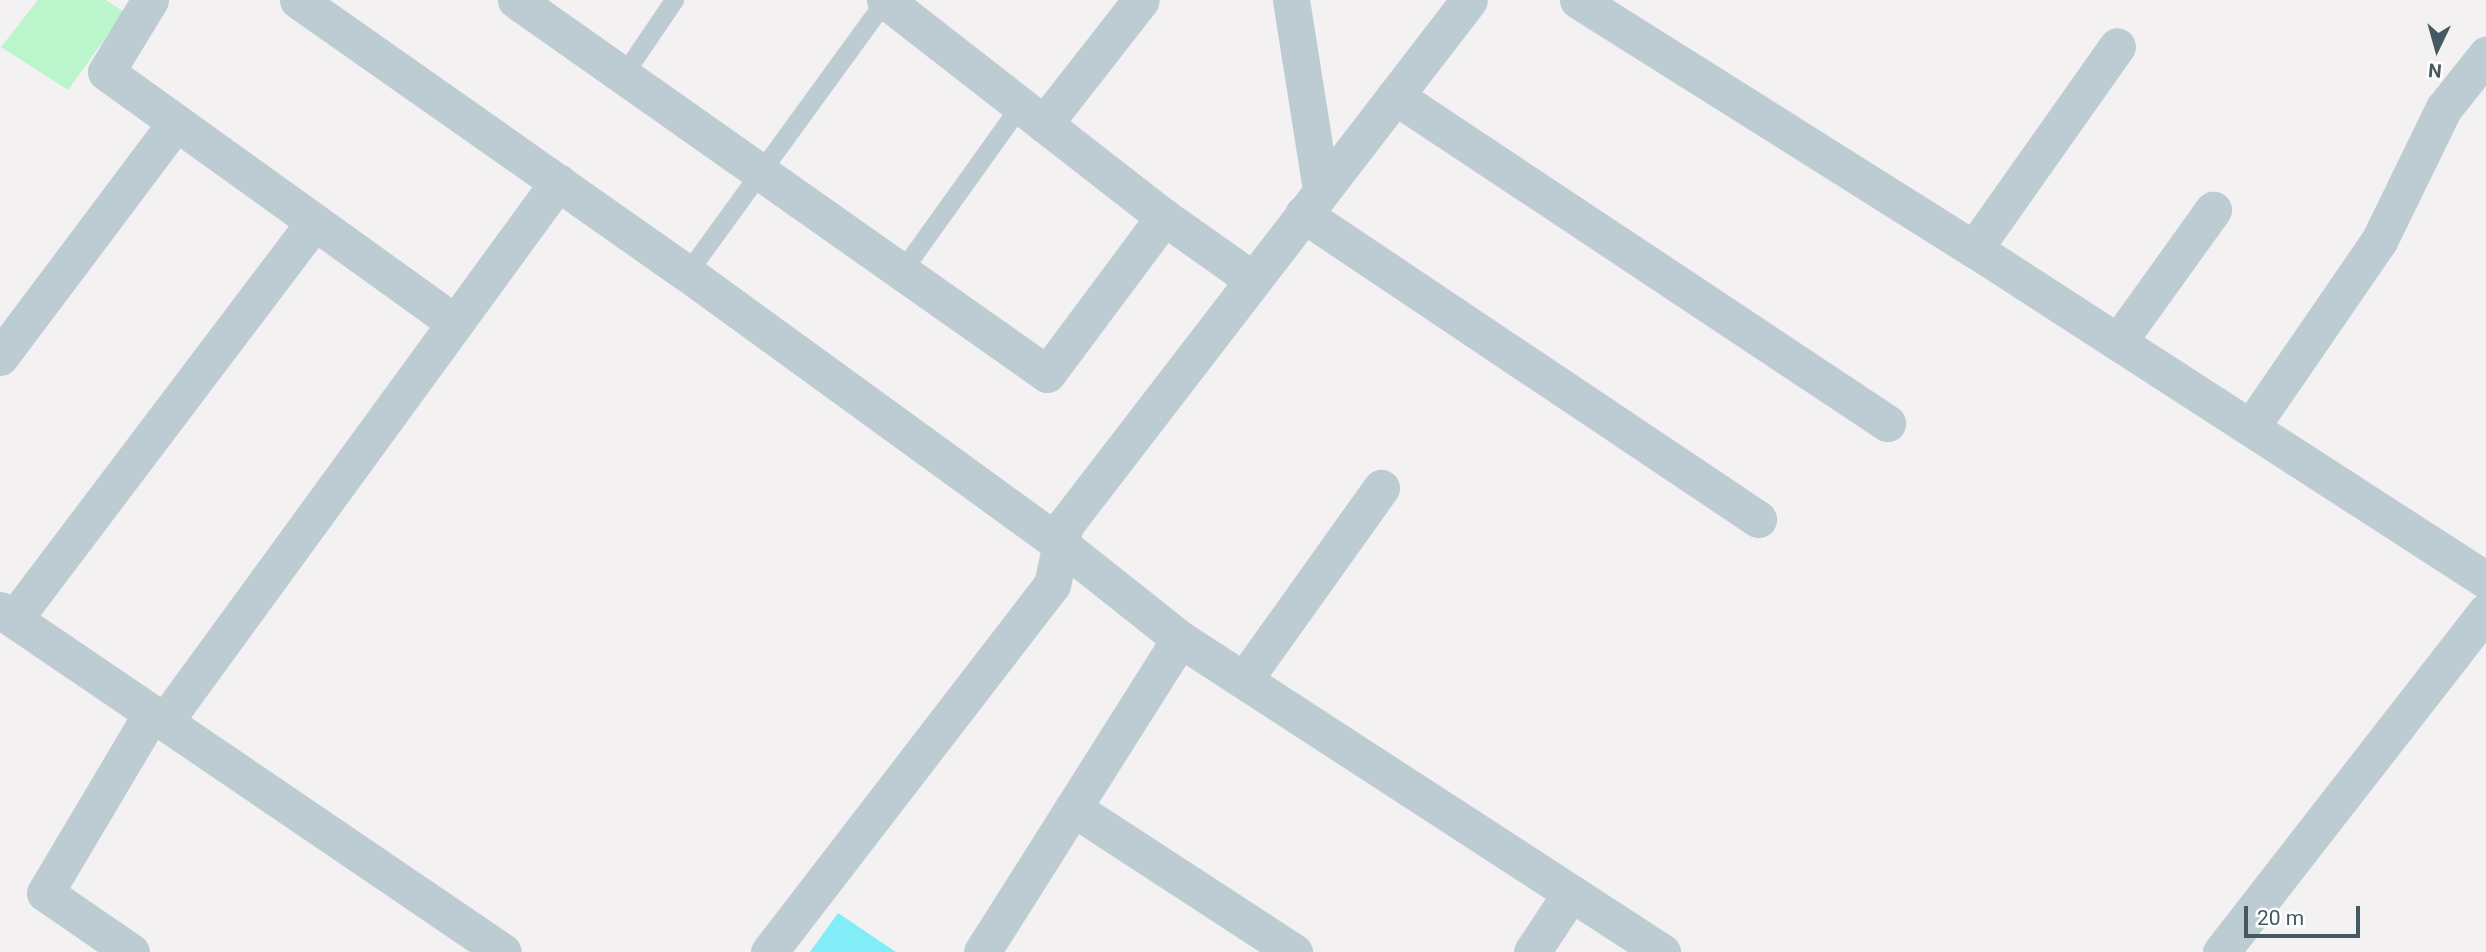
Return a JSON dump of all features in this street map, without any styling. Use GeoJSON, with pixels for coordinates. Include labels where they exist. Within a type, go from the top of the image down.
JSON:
{"type":"FeatureCollection","features":[{"type":"Feature","properties":{"kind":"street"},"geometry":{"type":"LineString","coordinates":[[150,0],[106,72],[456,323]]}},
{"type":"Feature","properties":{"kind":"street"},"geometry":{"type":"LineString","coordinates":[[298,0],[687,273],[1059,543],[1180,639],[1662,952]]}},
{"type":"Feature","properties":{"kind":"street"},"geometry":{"type":"LineString","coordinates":[[516,0],[1046,374],[1164,217]]}},
{"type":"Feature","properties":{"kind":"street"},"geometry":{"type":"LineString","coordinates":[[885,0],[1164,217],[1252,280]]}},
{"type":"Feature","properties":{"kind":"street"},"geometry":{"type":"LineString","coordinates":[[1032,115],[1141,0]]}},
{"type":"Feature","properties":{"kind":"street"},"geometry":{"type":"LineString","coordinates":[[1290,0],[1312,202],[1758,519]]}},
{"type":"Feature","properties":{"kind":"street"},"geometry":{"type":"LineString","coordinates":[[769,952],[1052,585],[1065,525],[1469,0]]}},
{"type":"Feature","properties":{"kind":"street"},"geometry":{"type":"LineString","coordinates":[[1578,0],[1973,249],[2486,580]]}},
{"type":"Feature","properties":{"kind":"street"},"geometry":{"type":"LineString","coordinates":[[1973,249],[2117,46]]}},
{"type":"Feature","properties":{"kind":"street"},"geometry":{"type":"LineString","coordinates":[[2250,427],[2379,241],[2444,108],[2486,55]]}},
{"type":"Feature","properties":{"kind":"street"},"geometry":{"type":"LineString","coordinates":[[1395,96],[1887,423]]}},
{"type":"Feature","properties":{"kind":"street"},"geometry":{"type":"LineString","coordinates":[[0,357],[176,123]]}},
{"type":"Feature","properties":{"kind":"street"},"geometry":{"type":"LineString","coordinates":[[131,952],[45,893],[158,717],[456,323],[558,182]]}},
{"type":"Feature","properties":{"kind":"street"},"geometry":{"type":"LineString","coordinates":[[2118,342],[2213,210]]}},
{"type":"Feature","properties":{"kind":"street"},"geometry":{"type":"LineString","coordinates":[[314,222],[4,614],[503,952]]}},
{"type":"Feature","properties":{"kind":"street"},"geometry":{"type":"LineString","coordinates":[[1244,680],[1381,488]]}},
{"type":"Feature","properties":{"kind":"street"},"geometry":{"type":"LineString","coordinates":[[2221,952],[2486,612]]}},
{"type":"Feature","properties":{"kind":"street"},"geometry":{"type":"LineString","coordinates":[[982,952],[1180,639]]}},
{"type":"Feature","properties":{"kind":"street"},"geometry":{"type":"LineString","coordinates":[[1073,808],[1294,952]]}},
{"type":"Feature","properties":{"kind":"street"},"geometry":{"type":"LineString","coordinates":[[1532,952],[1571,893]]}},
{"type":"Feature","properties":{"kind":"lane"},"geometry":{"type":"LineString","coordinates":[[623,75],[674,0]]}},
{"type":"Feature","properties":{"kind":"lane"},"geometry":{"type":"LineString","coordinates":[[687,273],[885,0]]}},
{"type":"Feature","properties":{"kind":"lane"},"geometry":{"type":"LineString","coordinates":[[901,272],[1032,115]]}},
{"type":"Feature","properties":{"kind":"green space"},"geometry":{"type":"Polygon","coordinates":[[[38,0],[106,0],[124,12],[68,90],[1,47],[38,0]]]}},
{"type":"Feature","properties":{"kind":"water"},"geometry":{"type":"Polygon","coordinates":[[[838,913],[896,952],[810,952],[838,913]]]}}]}
